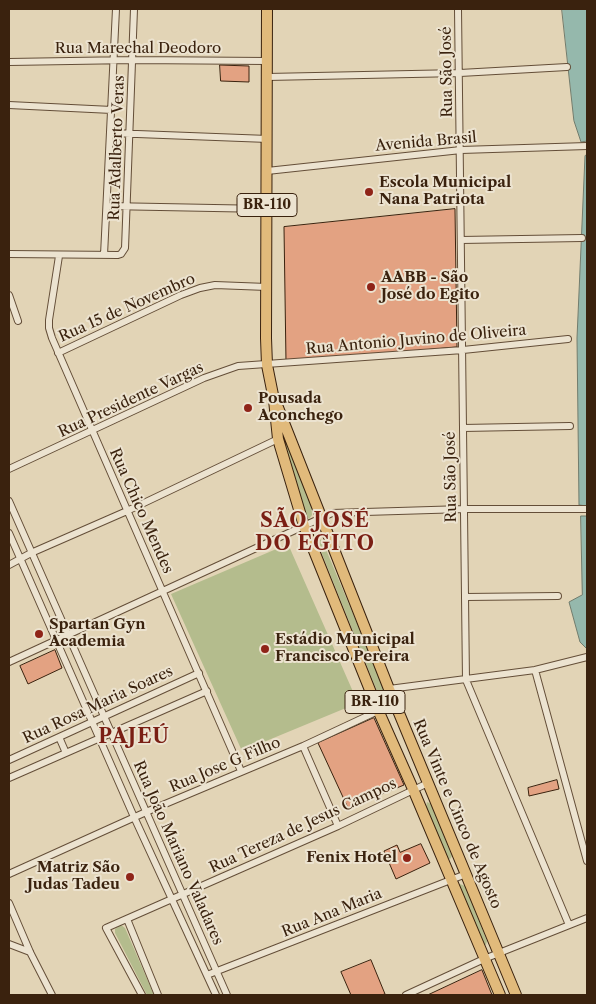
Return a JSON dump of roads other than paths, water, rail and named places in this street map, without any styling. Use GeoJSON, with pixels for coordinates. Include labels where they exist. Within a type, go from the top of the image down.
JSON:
{"type":"FeatureCollection","features":[{"type":"Feature","properties":{"kind":"main road","name":"BR-110"},"geometry":{"type":"LineString","coordinates":[[267,9],[268,209],[266,364],[274,400]]}},
{"type":"Feature","properties":{"kind":"main road","name":"Rua Vinte e Cinco de Agosto"},"geometry":{"type":"LineString","coordinates":[[274,400],[278,439],[304,526],[378,710],[500,995]]}},
{"type":"Feature","properties":{"kind":"main road","name":"Rua Vinte e Cinco de Agosto"},"geometry":{"type":"LineString","coordinates":[[274,400],[284,419],[389,689],[516,995]]}},
{"type":"Feature","properties":{"kind":"street","name":"Rua Adalberto Veras"},"geometry":{"type":"LineString","coordinates":[[116,9],[104,255],[118,255],[124,252],[126,244],[134,9]]}},
{"type":"Feature","properties":{"kind":"street","name":"Rua São José"},"geometry":{"type":"LineString","coordinates":[[458,9],[466,680],[569,925]]}},
{"type":"Feature","properties":{"kind":"street","name":"Rua Marechal Deodoro"},"geometry":{"type":"LineString","coordinates":[[9,62],[132,60],[267,61]]}},
{"type":"Feature","properties":{"kind":"street"},"geometry":{"type":"LineString","coordinates":[[267,77],[460,73],[568,67]]}},
{"type":"Feature","properties":{"kind":"street"},"geometry":{"type":"LineString","coordinates":[[9,105],[112,110]]}},
{"type":"Feature","properties":{"kind":"street"},"geometry":{"type":"LineString","coordinates":[[111,133],[268,139]]}},
{"type":"Feature","properties":{"kind":"street","name":"Avenida Brasil"},"geometry":{"type":"LineString","coordinates":[[267,171],[461,150],[587,146]]}},
{"type":"Feature","properties":{"kind":"street"},"geometry":{"type":"LineString","coordinates":[[107,206],[268,209]]}},
{"type":"Feature","properties":{"kind":"street"},"geometry":{"type":"LineString","coordinates":[[461,240],[582,238]]}},
{"type":"Feature","properties":{"kind":"street"},"geometry":{"type":"LineString","coordinates":[[9,254],[104,255]]}},
{"type":"Feature","properties":{"kind":"street","name":"Rua Chico Mendes"},"geometry":{"type":"LineString","coordinates":[[59,256],[49,328],[92,432],[241,771]]}},
{"type":"Feature","properties":{"kind":"street","name":"Rua 15 de Novembro"},"geometry":{"type":"LineString","coordinates":[[58,352],[200,288],[214,285],[267,287]]}},
{"type":"Feature","properties":{"kind":"street"},"geometry":{"type":"LineString","coordinates":[[9,295],[18,321]]}},
{"type":"Feature","properties":{"kind":"street","name":"Rua Antonio Juvino de Oliveira"},"geometry":{"type":"LineString","coordinates":[[266,364],[463,350],[568,339]]}},
{"type":"Feature","properties":{"kind":"street","name":"Rua Presidente Vargas"},"geometry":{"type":"LineString","coordinates":[[9,469],[92,432],[204,378],[238,366],[266,364]]}},
{"type":"Feature","properties":{"kind":"street"},"geometry":{"type":"LineString","coordinates":[[463,428],[570,426]]}},
{"type":"Feature","properties":{"kind":"street"},"geometry":{"type":"LineString","coordinates":[[9,565],[31,553],[127,511],[278,439]]}},
{"type":"Feature","properties":{"kind":"street","name":"Rua João Mariano Valadares"},"geometry":{"type":"LineString","coordinates":[[9,501],[227,995]]}},
{"type":"Feature","properties":{"kind":"street"},"geometry":{"type":"LineString","coordinates":[[9,662],[332,514],[464,509],[586,509]]}},
{"type":"Feature","properties":{"kind":"street","name":"Rua João Mariano Valadares"},"geometry":{"type":"LineString","coordinates":[[9,533],[134,817],[216,995]]}},
{"type":"Feature","properties":{"kind":"street"},"geometry":{"type":"LineString","coordinates":[[466,597],[558,596]]}},
{"type":"Feature","properties":{"kind":"street"},"geometry":{"type":"LineString","coordinates":[[389,689],[535,670],[587,657]]}},
{"type":"Feature","properties":{"kind":"street"},"geometry":{"type":"LineString","coordinates":[[535,670],[587,861]]}},
{"type":"Feature","properties":{"kind":"street","name":"Rua Rosa Maria Soares"},"geometry":{"type":"LineString","coordinates":[[9,760],[199,673]]}},
{"type":"Feature","properties":{"kind":"street","name":"Rua Rosa Maria Soares"},"geometry":{"type":"LineString","coordinates":[[9,778],[206,691]]}},
{"type":"Feature","properties":{"kind":"street","name":"Rua Jose G Filho"},"geometry":{"type":"LineString","coordinates":[[9,874],[134,817],[303,746],[395,703]]}},
{"type":"Feature","properties":{"kind":"street"},"geometry":{"type":"LineString","coordinates":[[59,736],[66,753]]}},
{"type":"Feature","properties":{"kind":"street"},"geometry":{"type":"LineString","coordinates":[[303,746],[338,826]]}},
{"type":"Feature","properties":{"kind":"street","name":"Rua Tereza de Jesus Campos"},"geometry":{"type":"LineString","coordinates":[[142,995],[106,928],[338,826],[428,783]]}},
{"type":"Feature","properties":{"kind":"street","name":"Rua Ana Maria"},"geometry":{"type":"LineString","coordinates":[[207,976],[466,874]]}},
{"type":"Feature","properties":{"kind":"street"},"geometry":{"type":"LineString","coordinates":[[9,903],[30,952],[52,995]]}},
{"type":"Feature","properties":{"kind":"street"},"geometry":{"type":"LineString","coordinates":[[406,995],[484,959],[587,918]]}},
{"type":"Feature","properties":{"kind":"street"},"geometry":{"type":"LineString","coordinates":[[127,919],[158,995]]}},
{"type":"Feature","properties":{"kind":"street"},"geometry":{"type":"LineString","coordinates":[[9,944],[30,952]]}},
{"type":"Feature","properties":{"kind":"water"},"geometry":{"type":"Polygon","coordinates":[[[562,9],[587,9],[587,141],[581,142],[574,121],[562,9]]]}},
{"type":"Feature","properties":{"kind":"water"},"geometry":{"type":"Polygon","coordinates":[[[587,155],[587,506],[579,505],[577,338],[585,156],[587,155]]]}},
{"type":"Feature","properties":{"kind":"water"},"geometry":{"type":"Polygon","coordinates":[[[581,516],[587,516],[587,649],[580,642],[569,602],[582,595],[581,516]]]}},
{"type":"Feature","properties":{"kind":"place","name":"Escola Municipal Nana Patriota"},"geometry":{"type":"Point","coordinates":[369,192]}},
{"type":"Feature","properties":{"kind":"place","name":"AABB - São José do Egito"},"geometry":{"type":"Point","coordinates":[371,287]}},
{"type":"Feature","properties":{"kind":"place","name":"Pousada Aconchego"},"geometry":{"type":"Point","coordinates":[248,408]}},
{"type":"Feature","properties":{"kind":"place","name":"Spartan Gyn Academia"},"geometry":{"type":"Point","coordinates":[39,634]}},
{"type":"Feature","properties":{"kind":"place","name":"Estádio Municipal Francisco Pereira"},"geometry":{"type":"Point","coordinates":[265,649]}},
{"type":"Feature","properties":{"kind":"place","name":"Fenix Hotel"},"geometry":{"type":"Point","coordinates":[407,858]}},
{"type":"Feature","properties":{"kind":"place","name":"Matriz São Judas Tadeu"},"geometry":{"type":"Point","coordinates":[130,877]}},
{"type":"Feature","properties":{"kind":"district","name":"SÃO JOSÉ DO EGITO"},"geometry":{"type":"Point","coordinates":[315,532]}},
{"type":"Feature","properties":{"kind":"district","name":"PAJEÚ"},"geometry":{"type":"Point","coordinates":[134,737]}}]}
